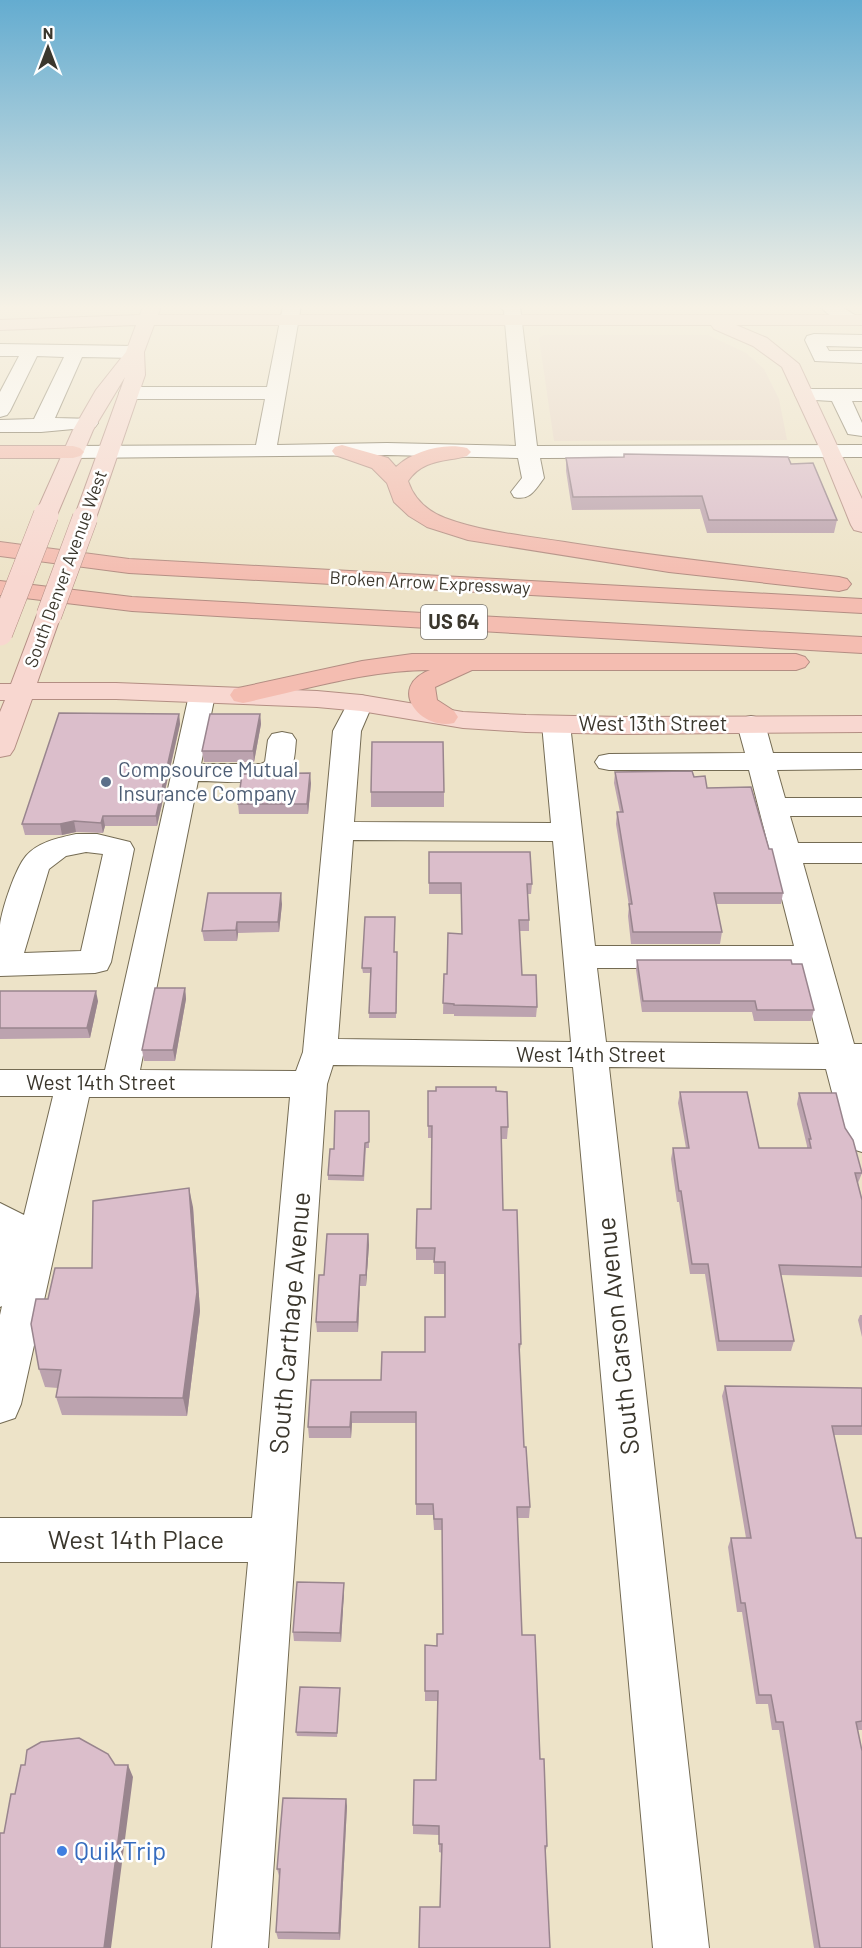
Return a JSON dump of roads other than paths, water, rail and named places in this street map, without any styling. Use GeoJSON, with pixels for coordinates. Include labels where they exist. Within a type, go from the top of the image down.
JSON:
{"type":"FeatureCollection","features":[{"type":"Feature","properties":{"kind":"highway"},"geometry":{"type":"LineString","coordinates":[[342,451],[380,463],[397,481],[402,497],[417,511],[435,522],[476,535],[669,565],[862,587]]}},
{"type":"Feature","properties":{"kind":"highway"},"geometry":{"type":"LineString","coordinates":[[0,452],[73,452]]}},
{"type":"Feature","properties":{"kind":"highway"},"geometry":{"type":"LineString","coordinates":[[397,481],[404,470],[417,459],[429,455],[460,452]]}},
{"type":"Feature","properties":{"kind":"highway","name":"Broken Arrow Expressway"},"geometry":{"type":"LineString","coordinates":[[0,549],[89,562],[172,569],[862,606]]}},
{"type":"Feature","properties":{"kind":"highway","name":"Broken Arrow Expressway"},"geometry":{"type":"LineString","coordinates":[[0,590],[132,604],[862,645]]}},
{"type":"Feature","properties":{"kind":"highway"},"geometry":{"type":"LineString","coordinates":[[243,695],[412,662],[862,661]]}},
{"type":"Feature","properties":{"kind":"highway"},"geometry":{"type":"LineString","coordinates":[[444,717],[427,707],[422,701],[422,687],[427,680],[437,675],[473,662]]}},
{"type":"Feature","properties":{"kind":"main road","name":"South Denver Avenue West"},"geometry":{"type":"LineString","coordinates":[[0,633],[73,452],[102,397]]}},
{"type":"Feature","properties":{"kind":"main road","name":"South Denver Avenue West"},"geometry":{"type":"LineString","coordinates":[[0,749],[10,692],[39,639],[128,397]]}},
{"type":"Feature","properties":{"kind":"main road"},"geometry":{"type":"LineString","coordinates":[[806,397],[862,525]]}},
{"type":"Feature","properties":{"kind":"main road"},"geometry":{"type":"LineString","coordinates":[[138,691],[234,679],[274,679],[330,690],[360,703]]}},
{"type":"Feature","properties":{"kind":"main road"},"geometry":{"type":"LineString","coordinates":[[10,692],[138,691],[360,703]]}},
{"type":"Feature","properties":{"kind":"main road","name":"West 13th Street"},"geometry":{"type":"LineString","coordinates":[[360,703],[444,717],[556,724],[862,724]]}},
{"type":"Feature","properties":{"kind":"street"},"geometry":{"type":"LineString","coordinates":[[0,411],[7,397]]}},
{"type":"Feature","properties":{"kind":"street"},"geometry":{"type":"LineString","coordinates":[[40,426],[54,397]]}},
{"type":"Feature","properties":{"kind":"street"},"geometry":{"type":"LineString","coordinates":[[265,452],[275,397]]}},
{"type":"Feature","properties":{"kind":"street"},"geometry":{"type":"LineString","coordinates":[[521,397],[533,478],[522,492]]}},
{"type":"Feature","properties":{"kind":"street"},"geometry":{"type":"LineString","coordinates":[[817,397],[849,405],[855,430],[862,430]]}},
{"type":"Feature","properties":{"kind":"street"},"geometry":{"type":"LineString","coordinates":[[0,426],[88,423]]}},
{"type":"Feature","properties":{"kind":"street"},"geometry":{"type":"LineString","coordinates":[[73,452],[420,449],[460,452],[862,451]]}},
{"type":"Feature","properties":{"kind":"street"},"geometry":{"type":"LineString","coordinates":[[120,1083],[201,695]]}},
{"type":"Feature","properties":{"kind":"street","name":"South Carthage Avenue"},"geometry":{"type":"LineString","coordinates":[[240,1948],[272,1540],[347,731],[360,703]]}},
{"type":"Feature","properties":{"kind":"street","name":"South Carson Avenue"},"geometry":{"type":"LineString","coordinates":[[556,724],[681,1948]]}},
{"type":"Feature","properties":{"kind":"street"},"geometry":{"type":"LineString","coordinates":[[751,724],[814,957],[851,1057],[862,1138]]}},
{"type":"Feature","properties":{"kind":"street"},"geometry":{"type":"LineString","coordinates":[[185,772],[266,772],[278,766],[282,740]]}},
{"type":"Feature","properties":{"kind":"street"},"geometry":{"type":"LineString","coordinates":[[609,762],[862,761]]}},
{"type":"Feature","properties":{"kind":"street"},"geometry":{"type":"LineString","coordinates":[[774,807],[862,807]]}},
{"type":"Feature","properties":{"kind":"street"},"geometry":{"type":"LineString","coordinates":[[338,831],[567,831]]}},
{"type":"Feature","properties":{"kind":"street"},"geometry":{"type":"LineString","coordinates":[[88,842],[119,849],[95,962],[2,965],[35,864],[60,845],[88,842]]}},
{"type":"Feature","properties":{"kind":"street"},"geometry":{"type":"LineString","coordinates":[[786,853],[862,853]]}},
{"type":"Feature","properties":{"kind":"street"},"geometry":{"type":"LineString","coordinates":[[579,957],[814,957]]}},
{"type":"Feature","properties":{"kind":"street","name":"West 14th Street"},"geometry":{"type":"LineString","coordinates":[[0,1083],[120,1083],[315,1068],[589,1056],[851,1057]]}},
{"type":"Feature","properties":{"kind":"street"},"geometry":{"type":"LineString","coordinates":[[0,1404],[74,1083]]}},
{"type":"Feature","properties":{"kind":"street"},"geometry":{"type":"LineString","coordinates":[[0,1219],[15,1229],[0,1290]]}},
{"type":"Feature","properties":{"kind":"street","name":"West 14th Place"},"geometry":{"type":"LineString","coordinates":[[0,1540],[272,1540]]}},
{"type":"Feature","properties":{"kind":"place","name":"Compsource Mutual Insurance Company"},"geometry":{"type":"Point","coordinates":[106,782]}},
{"type":"Feature","properties":{"kind":"place","name":"QuikTrip"},"geometry":{"type":"Point","coordinates":[62,1851]}}]}
